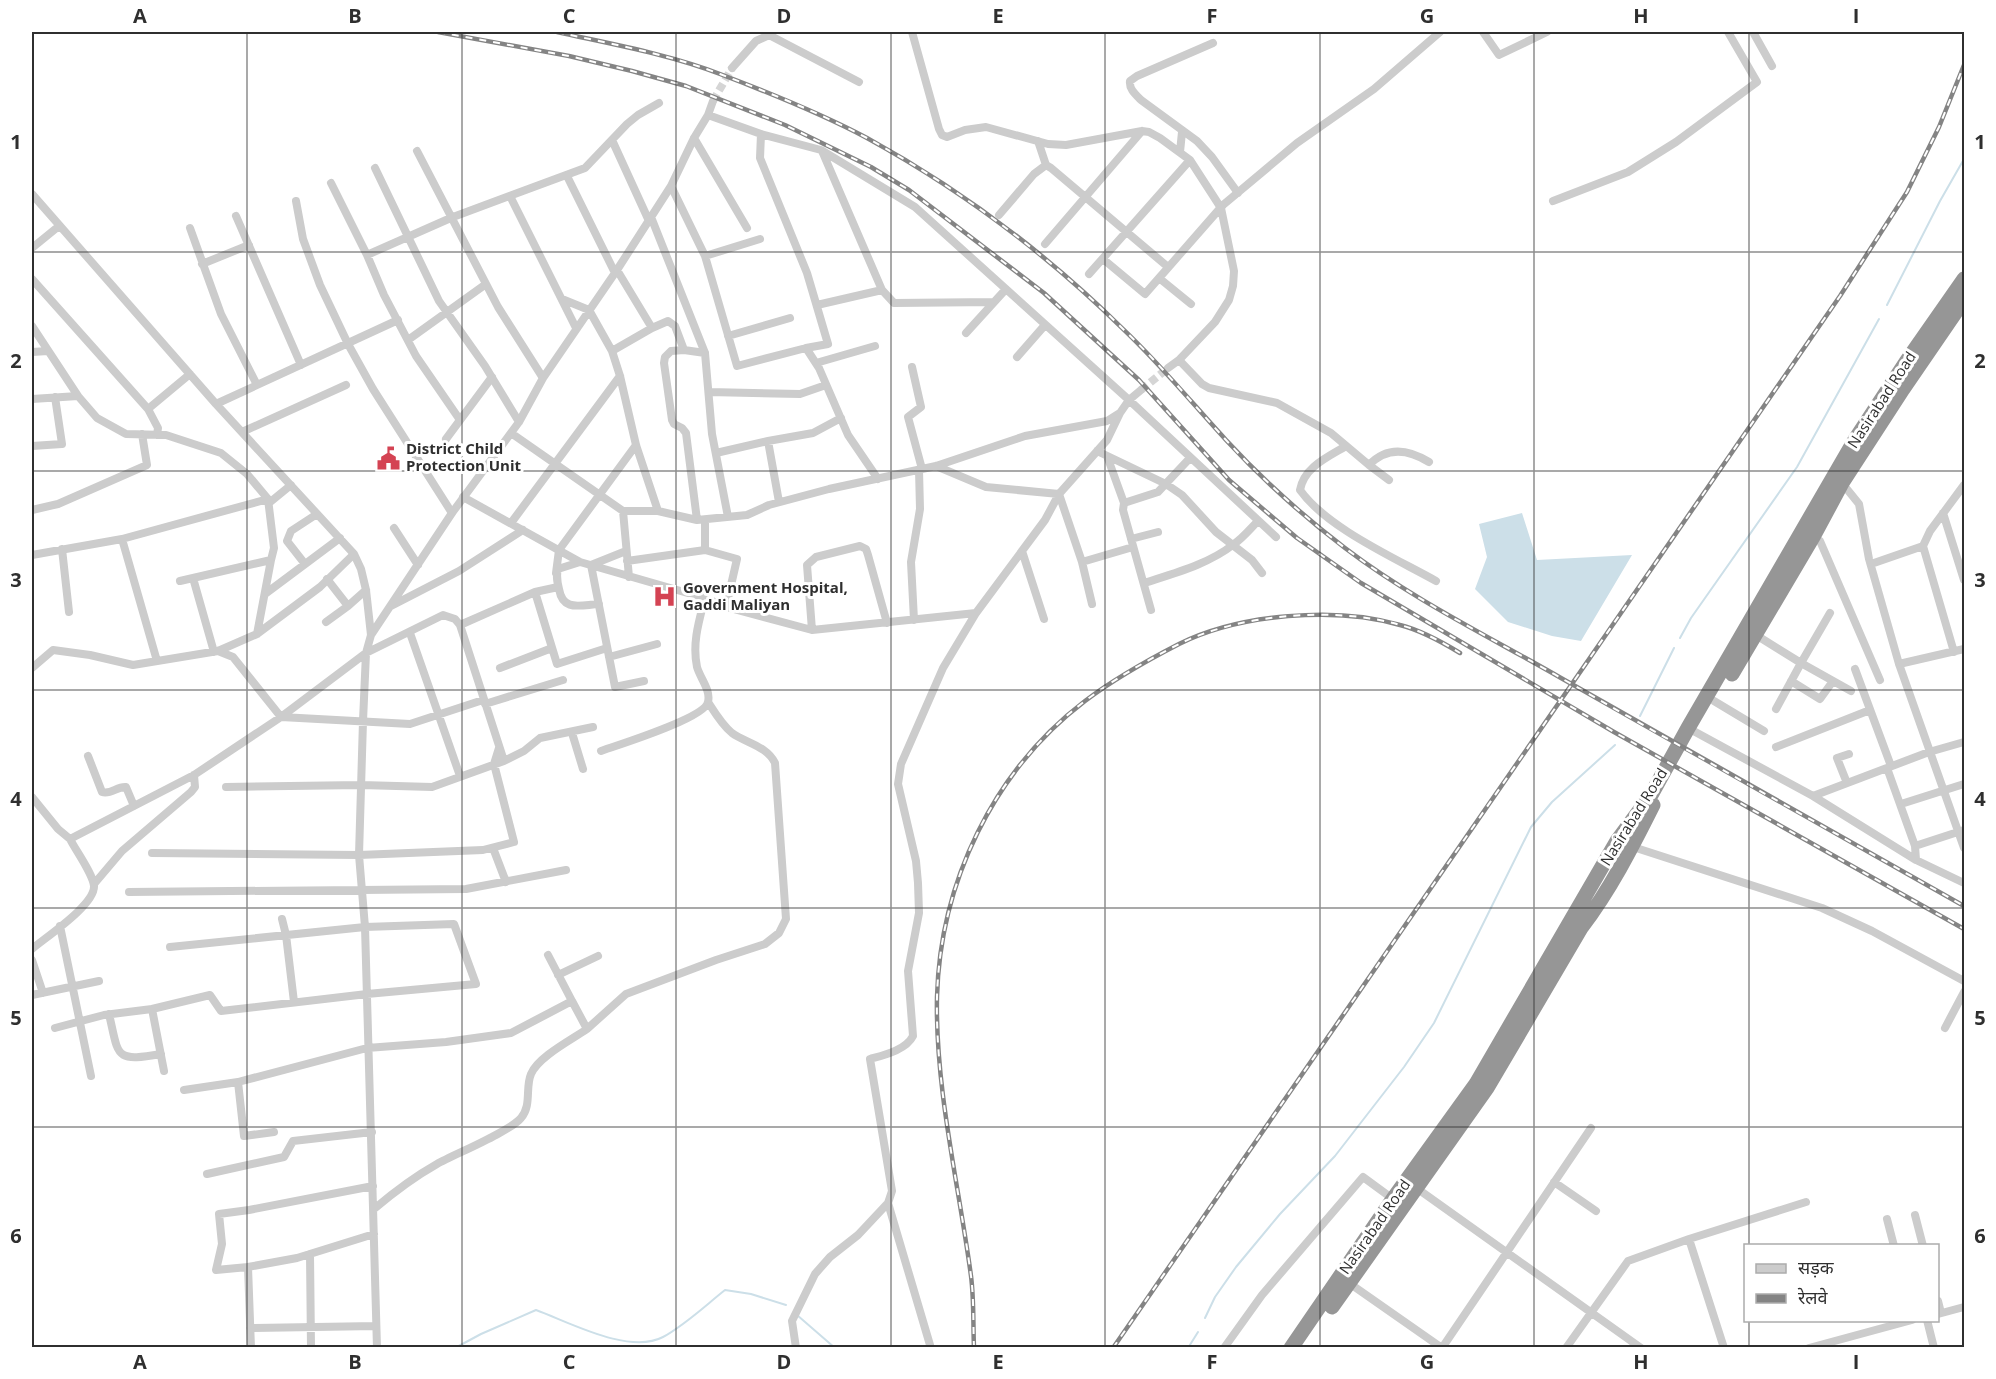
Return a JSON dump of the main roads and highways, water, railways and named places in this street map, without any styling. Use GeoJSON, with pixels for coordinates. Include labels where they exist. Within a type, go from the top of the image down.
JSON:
{"type":"FeatureCollection","features":[{"type":"Feature","properties":{"kind":"highway","name":"Nasirabad Road"},"geometry":{"type":"LineString","coordinates":[[1304,1347],[1349,1283],[1412,1184],[1487,1088],[1581,928],[1617,841],[1652,795],[1856,438],[1965,279]]}},
{"type":"Feature","properties":{"kind":"highway","name":"Nasirabad Road"},"geometry":{"type":"LineString","coordinates":[[1589,906],[1632,847],[1691,729],[1714,701],[1756,635],[1814,537],[1842,483],[1903,389],[1965,300]]}},
{"type":"Feature","properties":{"kind":"highway","name":"Nasirabad Road"},"geometry":{"type":"LineString","coordinates":[[1291,1347],[1394,1199],[1412,1184]]}},
{"type":"Feature","properties":{"kind":"waterway"},"geometry":{"type":"LineString","coordinates":[[1887,305],[1964,159]]}},
{"type":"Feature","properties":{"kind":"waterway"},"geometry":{"type":"LineString","coordinates":[[1680,638],[1691,618],[1797,467],[1879,319]]}},
{"type":"Feature","properties":{"kind":"waterway"},"geometry":{"type":"LineString","coordinates":[[1640,716],[1674,648]]}},
{"type":"Feature","properties":{"kind":"waterway"},"geometry":{"type":"LineString","coordinates":[[1205,1318],[1215,1297],[1236,1267],[1280,1214],[1335,1156],[1404,1067],[1434,1023],[1531,827],[1552,802],[1615,745]]}},
{"type":"Feature","properties":{"kind":"waterway"},"geometry":{"type":"LineString","coordinates":[[455,1348],[536,1310],[599,1335],[617,1340],[649,1342],[671,1332],[725,1290],[751,1294],[786,1305]]}},
{"type":"Feature","properties":{"kind":"waterway"},"geometry":{"type":"LineString","coordinates":[[797,1315],[835,1348]]}},
{"type":"Feature","properties":{"kind":"waterway"},"geometry":{"type":"LineString","coordinates":[[1188,1348],[1198,1332]]}},
{"type":"Feature","properties":{"kind":"tunnel"},"geometry":{"type":"LineString","coordinates":[[713,101],[732,68]]}},
{"type":"Feature","properties":{"kind":"tunnel"},"geometry":{"type":"LineString","coordinates":[[1141,390],[1168,368]]}},
{"type":"Feature","properties":{"kind":"railway"},"geometry":{"type":"LineString","coordinates":[[438,32],[569,56],[686,86],[785,125],[871,167],[909,190],[1044,293],[1139,380],[1229,480],[1297,538],[1361,583],[1614,732],[1964,929]]}},
{"type":"Feature","properties":{"kind":"railway"},"geometry":{"type":"LineString","coordinates":[[557,32],[660,55],[739,81],[849,129],[936,179],[1002,225],[1064,275],[1137,342],[1268,483],[1314,523],[1371,567],[1451,616],[1964,906]]}},
{"type":"Feature","properties":{"kind":"railway"},"geometry":{"type":"LineString","coordinates":[[1113,1348],[1840,296],[1907,192],[1939,127],[1964,65]]}},
{"type":"Feature","properties":{"kind":"railway"},"geometry":{"type":"LineString","coordinates":[[974,1348],[972,1285],[944,1102],[937,1031],[937,997],[940,954],[948,912],[961,872],[978,832],[999,795],[1023,761],[1052,729],[1085,701],[1142,664],[1203,634],[1258,620],[1288,616],[1347,616],[1375,619],[1408,627],[1460,653]]}},
{"type":"Feature","properties":{"kind":"place","name":"District Child Protection Unit"},"geometry":{"type":"Point","coordinates":[388,458]}},
{"type":"Feature","properties":{"kind":"place","name":"Government Hospital, Gaddi Maliyan"},"geometry":{"type":"Point","coordinates":[665,597]}}]}
